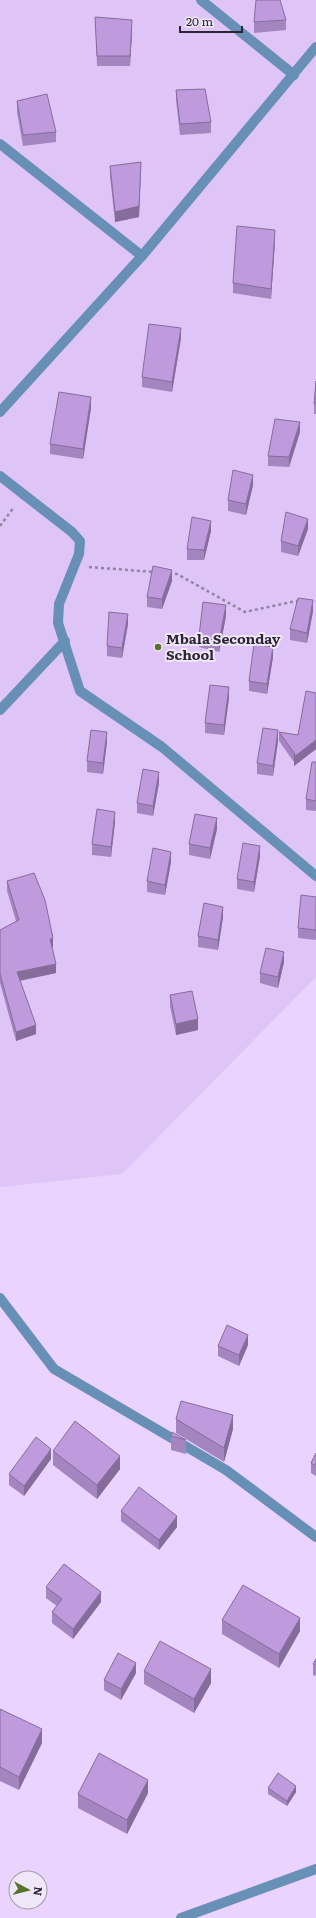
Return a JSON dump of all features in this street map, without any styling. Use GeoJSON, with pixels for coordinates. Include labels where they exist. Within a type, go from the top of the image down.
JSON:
{"type":"FeatureCollection","features":[{"type":"Feature","properties":{"kind":"street"},"geometry":{"type":"LineString","coordinates":[[201,0],[294,75]]}},
{"type":"Feature","properties":{"kind":"street"},"geometry":{"type":"LineString","coordinates":[[0,412],[142,256],[316,47]]}},
{"type":"Feature","properties":{"kind":"street"},"geometry":{"type":"LineString","coordinates":[[0,144],[142,256]]}},
{"type":"Feature","properties":{"kind":"street"},"geometry":{"type":"LineString","coordinates":[[0,476],[72,532],[80,541],[79,554],[59,604],[58,623],[80,691],[162,747],[316,876]]}},
{"type":"Feature","properties":{"kind":"street"},"geometry":{"type":"LineString","coordinates":[[0,710],[65,641]]}},
{"type":"Feature","properties":{"kind":"street"},"geometry":{"type":"LineString","coordinates":[[0,1298],[54,1369],[226,1470],[316,1537]]}},
{"type":"Feature","properties":{"kind":"street"},"geometry":{"type":"LineString","coordinates":[[181,1918],[316,1869]]}},
{"type":"Feature","properties":{"kind":"path"},"geometry":{"type":"LineString","coordinates":[[0,526],[23,494]]}},
{"type":"Feature","properties":{"kind":"path"},"geometry":{"type":"LineString","coordinates":[[74,566],[177,574],[245,612],[296,601],[303,603]]}},
{"type":"Feature","properties":{"kind":"shaded area","name":"Mbala Seconday School"},"geometry":{"type":"Polygon","coordinates":[[[0,0],[316,0],[316,977],[122,1174],[0,1187],[0,0]]]}},
{"type":"Feature","properties":{"kind":"building"},"geometry":{"type":"Polygon","coordinates":[[[256,0],[280,0],[286,20],[254,22],[256,0]]]}},
{"type":"Feature","properties":{"kind":"building"},"geometry":{"type":"Polygon","coordinates":[[[95,17],[132,20],[130,56],[97,56],[95,17]]]}},
{"type":"Feature","properties":{"kind":"building"},"geometry":{"type":"Polygon","coordinates":[[[205,89],[211,122],[180,124],[176,90],[205,89]]]}},
{"type":"Feature","properties":{"kind":"building"},"geometry":{"type":"Polygon","coordinates":[[[47,94],[56,132],[23,135],[17,101],[47,94]]]}},
{"type":"Feature","properties":{"kind":"building"},"geometry":{"type":"Polygon","coordinates":[[[141,162],[139,206],[115,212],[110,166],[141,162]]]}},
{"type":"Feature","properties":{"kind":"building"},"geometry":{"type":"Polygon","coordinates":[[[237,226],[275,230],[271,289],[233,283],[237,226]]]}},
{"type":"Feature","properties":{"kind":"building"},"geometry":{"type":"Polygon","coordinates":[[[149,324],[181,328],[172,382],[142,377],[149,324]]]}},
{"type":"Feature","properties":{"kind":"building"},"geometry":{"type":"Polygon","coordinates":[[[316,381],[316,404],[314,404],[316,381]]]}},
{"type":"Feature","properties":{"kind":"building"},"geometry":{"type":"Polygon","coordinates":[[[59,392],[91,397],[83,449],[50,444],[59,392]]]}},
{"type":"Feature","properties":{"kind":"building"},"geometry":{"type":"Polygon","coordinates":[[[275,419],[300,422],[289,457],[268,456],[275,419]]]}},
{"type":"Feature","properties":{"kind":"building"},"geometry":{"type":"Polygon","coordinates":[[[233,470],[253,475],[246,504],[228,500],[233,470]]]}},
{"type":"Feature","properties":{"kind":"building"},"geometry":{"type":"Polygon","coordinates":[[[286,512],[308,519],[298,546],[281,541],[286,512]]]}},
{"type":"Feature","properties":{"kind":"building"},"geometry":{"type":"Polygon","coordinates":[[[192,517],[211,521],[204,550],[187,549],[192,517]]]}},
{"type":"Feature","properties":{"kind":"building"},"geometry":{"type":"Polygon","coordinates":[[[153,566],[172,570],[162,599],[147,597],[153,566]]]}},
{"type":"Feature","properties":{"kind":"building"},"geometry":{"type":"Polygon","coordinates":[[[298,598],[313,600],[307,633],[290,629],[298,598]]]}},
{"type":"Feature","properties":{"kind":"building"},"geometry":{"type":"Polygon","coordinates":[[[203,602],[226,605],[219,642],[199,636],[203,602]]]}},
{"type":"Feature","properties":{"kind":"building"},"geometry":{"type":"Polygon","coordinates":[[[109,612],[128,614],[122,648],[107,646],[109,612]]]}},
{"type":"Feature","properties":{"kind":"building"},"geometry":{"type":"Polygon","coordinates":[[[254,644],[273,647],[267,684],[249,681],[254,644]]]}},
{"type":"Feature","properties":{"kind":"building"},"geometry":{"type":"Polygon","coordinates":[[[210,685],[229,687],[224,725],[205,723],[210,685]]]}},
{"type":"Feature","properties":{"kind":"building"},"geometry":{"type":"Polygon","coordinates":[[[306,691],[316,693],[316,740],[294,757],[295,754],[279,732],[298,735],[306,691]]]}},
{"type":"Feature","properties":{"kind":"building"},"geometry":{"type":"Polygon","coordinates":[[[263,728],[278,730],[273,766],[257,763],[263,728]]]}},
{"type":"Feature","properties":{"kind":"building"},"geometry":{"type":"Polygon","coordinates":[[[91,730],[107,732],[103,763],[87,761],[91,730]]]}},
{"type":"Feature","properties":{"kind":"building"},"geometry":{"type":"Polygon","coordinates":[[[312,762],[316,762],[316,801],[306,799],[312,762]]]}},
{"type":"Feature","properties":{"kind":"building"},"geometry":{"type":"Polygon","coordinates":[[[143,769],[159,772],[153,806],[137,803],[143,769]]]}},
{"type":"Feature","properties":{"kind":"building"},"geometry":{"type":"Polygon","coordinates":[[[97,809],[115,812],[111,847],[92,844],[97,809]]]}},
{"type":"Feature","properties":{"kind":"building"},"geometry":{"type":"Polygon","coordinates":[[[195,814],[217,818],[210,848],[189,844],[195,814]]]}},
{"type":"Feature","properties":{"kind":"building"},"geometry":{"type":"Polygon","coordinates":[[[243,843],[260,846],[254,882],[237,879],[243,843]]]}},
{"type":"Feature","properties":{"kind":"building"},"geometry":{"type":"Polygon","coordinates":[[[153,848],[171,852],[165,885],[147,881],[153,848]]]}},
{"type":"Feature","properties":{"kind":"building"},"geometry":{"type":"Polygon","coordinates":[[[34,873],[45,900],[53,938],[50,939],[56,964],[17,972],[36,1025],[16,1032],[0,974],[0,930],[19,920],[7,881],[34,873]]]}},
{"type":"Feature","properties":{"kind":"building"},"geometry":{"type":"Polygon","coordinates":[[[301,895],[316,897],[316,930],[298,928],[301,895]]]}},
{"type":"Feature","properties":{"kind":"building"},"geometry":{"type":"Polygon","coordinates":[[[204,903],[223,907],[218,940],[198,936],[204,903]]]}},
{"type":"Feature","properties":{"kind":"building"},"geometry":{"type":"Polygon","coordinates":[[[266,948],[284,952],[278,977],[260,973],[266,948]]]}},
{"type":"Feature","properties":{"kind":"building"},"geometry":{"type":"Polygon","coordinates":[[[192,991],[198,1019],[176,1024],[170,995],[192,991]]]}},
{"type":"Feature","properties":{"kind":"building"},"geometry":{"type":"Polygon","coordinates":[[[227,1325],[248,1335],[239,1355],[218,1346],[227,1325]]]}},
{"type":"Feature","properties":{"kind":"building"},"geometry":{"type":"Polygon","coordinates":[[[181,1401],[233,1415],[224,1448],[176,1419],[181,1401]]]}},
{"type":"Feature","properties":{"kind":"building"},"geometry":{"type":"Polygon","coordinates":[[[75,1421],[120,1456],[97,1485],[53,1451],[75,1421]]]}},
{"type":"Feature","properties":{"kind":"building"},"geometry":{"type":"Polygon","coordinates":[[[172,1432],[186,1440],[171,1436],[172,1432]]]}},
{"type":"Feature","properties":{"kind":"building"},"geometry":{"type":"Polygon","coordinates":[[[36,1437],[51,1449],[24,1486],[9,1474],[36,1437]]]}},
{"type":"Feature","properties":{"kind":"building"},"geometry":{"type":"Polygon","coordinates":[[[316,1453],[316,1466],[311,1463],[316,1453]]]}},
{"type":"Feature","properties":{"kind":"building"},"geometry":{"type":"Polygon","coordinates":[[[139,1487],[177,1516],[159,1540],[121,1511],[139,1487]]]}},
{"type":"Feature","properties":{"kind":"building"},"geometry":{"type":"Polygon","coordinates":[[[64,1564],[101,1592],[73,1629],[52,1612],[62,1599],[46,1587],[64,1564]]]}},
{"type":"Feature","properties":{"kind":"building"},"geometry":{"type":"Polygon","coordinates":[[[243,1585],[300,1618],[279,1654],[222,1620],[243,1585]]]}},
{"type":"Feature","properties":{"kind":"building"},"geometry":{"type":"Polygon","coordinates":[[[160,1641],[211,1669],[194,1699],[144,1671],[160,1641]]]}},
{"type":"Feature","properties":{"kind":"building"},"geometry":{"type":"Polygon","coordinates":[[[118,1653],[136,1663],[121,1689],[104,1680],[118,1653]]]}},
{"type":"Feature","properties":{"kind":"building"},"geometry":{"type":"Polygon","coordinates":[[[316,1659],[316,1666],[313,1664],[316,1659]]]}},
{"type":"Feature","properties":{"kind":"building"},"geometry":{"type":"Polygon","coordinates":[[[0,1709],[42,1729],[19,1777],[0,1767],[0,1709]]]}},
{"type":"Feature","properties":{"kind":"building"},"geometry":{"type":"Polygon","coordinates":[[[99,1753],[148,1780],[127,1820],[78,1794],[99,1753]]]}},
{"type":"Feature","properties":{"kind":"building"},"geometry":{"type":"Polygon","coordinates":[[[278,1773],[296,1786],[287,1801],[268,1788],[278,1773]]]}},
{"type":"Feature","properties":{"kind":"place","name":"Mbala Seconday School"},"geometry":{"type":"Point","coordinates":[158,647]}}]}
